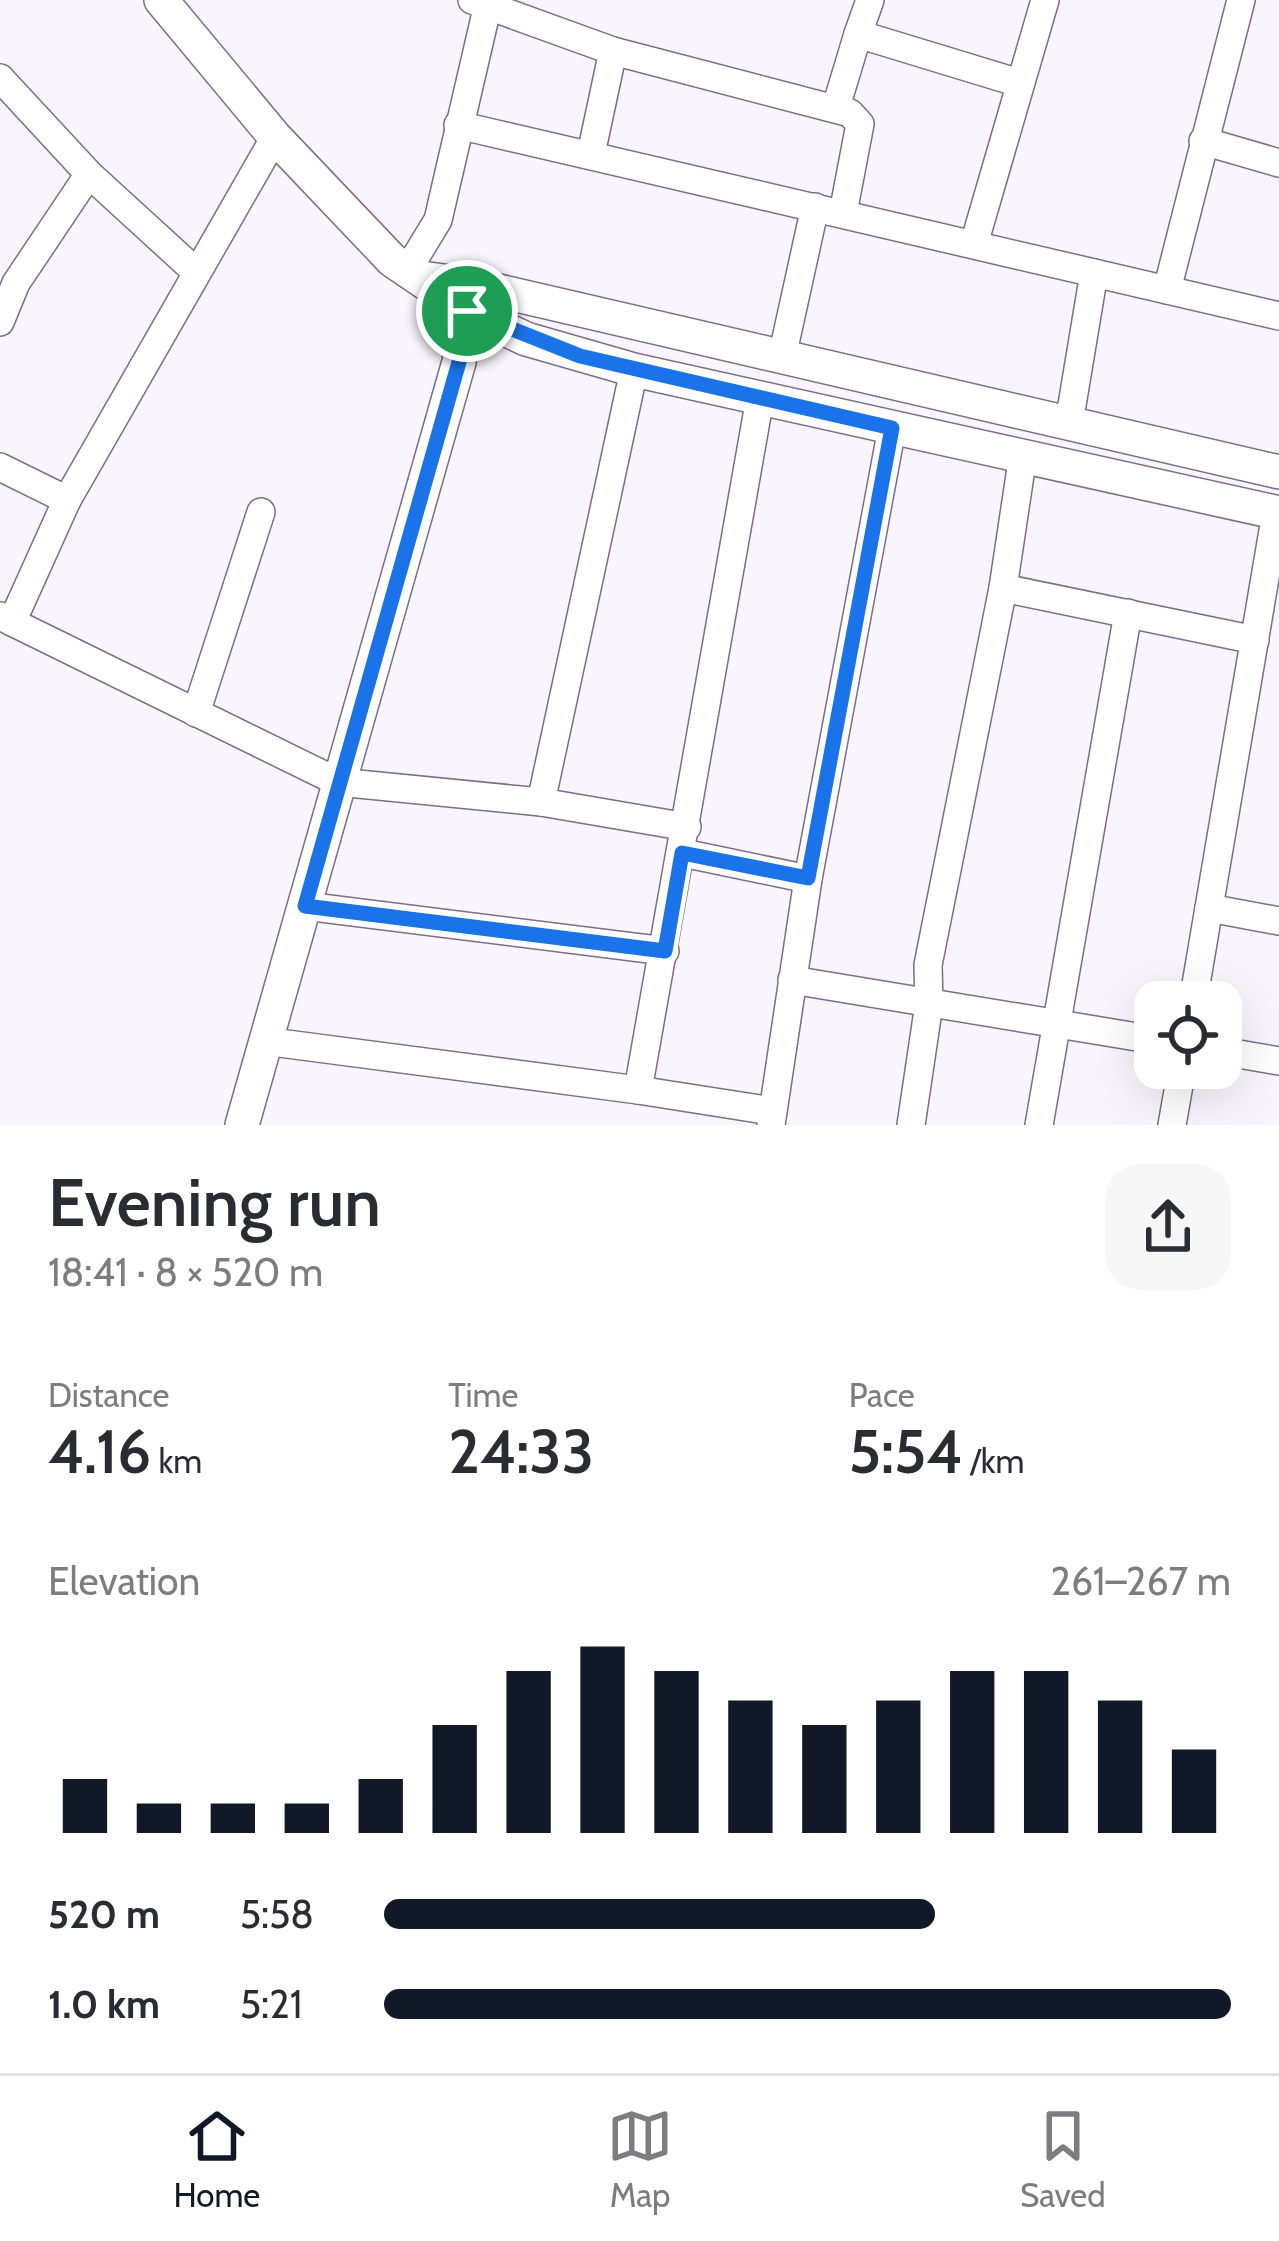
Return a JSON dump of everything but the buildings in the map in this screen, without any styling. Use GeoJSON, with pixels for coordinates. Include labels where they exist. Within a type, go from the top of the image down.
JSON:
{"type":"FeatureCollection","features":[{"type":"Feature","properties":{"kind":"street"},"geometry":{"type":"LineString","coordinates":[[836,107],[870,0]]}},
{"type":"Feature","properties":{"kind":"street"},"geometry":{"type":"LineString","coordinates":[[974,244],[1045,0]]}},
{"type":"Feature","properties":{"kind":"street"},"geometry":{"type":"LineString","coordinates":[[1167,290],[1241,0]]}},
{"type":"Feature","properties":{"kind":"street"},"geometry":{"type":"LineString","coordinates":[[411,274],[437,220],[482,3],[613,50],[836,107],[860,124],[782,357]]}},
{"type":"Feature","properties":{"kind":"street"},"geometry":{"type":"LineString","coordinates":[[171,4],[274,137],[411,274],[470,298],[782,357],[1279,472]]}},
{"type":"Feature","properties":{"kind":"street"},"geometry":{"type":"LineString","coordinates":[[858,34],[1019,83]]}},
{"type":"Feature","properties":{"kind":"street"},"geometry":{"type":"LineString","coordinates":[[591,154],[613,50]]}},
{"type":"Feature","properties":{"kind":"street"},"geometry":{"type":"LineString","coordinates":[[0,77],[89,174],[194,269]]}},
{"type":"Feature","properties":{"kind":"street"},"geometry":{"type":"LineString","coordinates":[[458,125],[1279,316]]}},
{"type":"Feature","properties":{"kind":"street"},"geometry":{"type":"LineString","coordinates":[[274,137],[194,269],[6,619],[338,782],[541,802],[808,878]]}},
{"type":"Feature","properties":{"kind":"street"},"geometry":{"type":"LineString","coordinates":[[1203,141],[1279,163]]}},
{"type":"Feature","properties":{"kind":"street"},"geometry":{"type":"LineString","coordinates":[[0,322],[8,274],[89,174]]}},
{"type":"Feature","properties":{"kind":"street"},"geometry":{"type":"LineString","coordinates":[[1069,423],[1094,272]]}},
{"type":"Feature","properties":{"kind":"street"},"geometry":{"type":"LineString","coordinates":[[470,298],[526,339],[634,370],[1277,513],[1197,981]]}},
{"type":"Feature","properties":{"kind":"street"},"geometry":{"type":"LineString","coordinates":[[242,1125],[459,362],[470,298]]}},
{"type":"Feature","properties":{"kind":"street"},"geometry":{"type":"LineString","coordinates":[[541,802],[634,370]]}},
{"type":"Feature","properties":{"kind":"street"},"geometry":{"type":"LineString","coordinates":[[638,1090],[760,398]]}},
{"type":"Feature","properties":{"kind":"street"},"geometry":{"type":"LineString","coordinates":[[264,1041],[638,1090],[772,1118],[808,878],[892,428]]}},
{"type":"Feature","properties":{"kind":"street"},"geometry":{"type":"LineString","coordinates":[[911,1125],[929,1004],[928,965],[1003,588],[1023,455]]}},
{"type":"Feature","properties":{"kind":"street"},"geometry":{"type":"LineString","coordinates":[[0,467],[67,500]]}},
{"type":"Feature","properties":{"kind":"street"},"geometry":{"type":"LineString","coordinates":[[196,713],[261,512]]}},
{"type":"Feature","properties":{"kind":"street"},"geometry":{"type":"LineString","coordinates":[[1003,588],[1255,640]]}},
{"type":"Feature","properties":{"kind":"street"},"geometry":{"type":"LineString","coordinates":[[1039,1125],[1127,613]]}},
{"type":"Feature","properties":{"kind":"street"},"geometry":{"type":"LineString","coordinates":[[305,906],[665,951]]}},
{"type":"Feature","properties":{"kind":"street"},"geometry":{"type":"LineString","coordinates":[[1209,908],[1279,921]]}},
{"type":"Feature","properties":{"kind":"street"},"geometry":{"type":"LineString","coordinates":[[792,980],[1134,1036]]}},
{"type":"Feature","properties":{"kind":"street"},"geometry":{"type":"LineString","coordinates":[[1242,1055],[1279,1061]]}},
{"type":"Feature","properties":{"kind":"street"},"geometry":{"type":"LineString","coordinates":[[1172,1125],[1178,1089]]}},
{"type":"Feature","properties":{"kind":"route"},"geometry":{"type":"LineString","coordinates":[[467,311],[526,339],[580,356],[892,428],[808,878],[682,853],[665,951],[305,906],[459,362],[467,311]]}}]}
